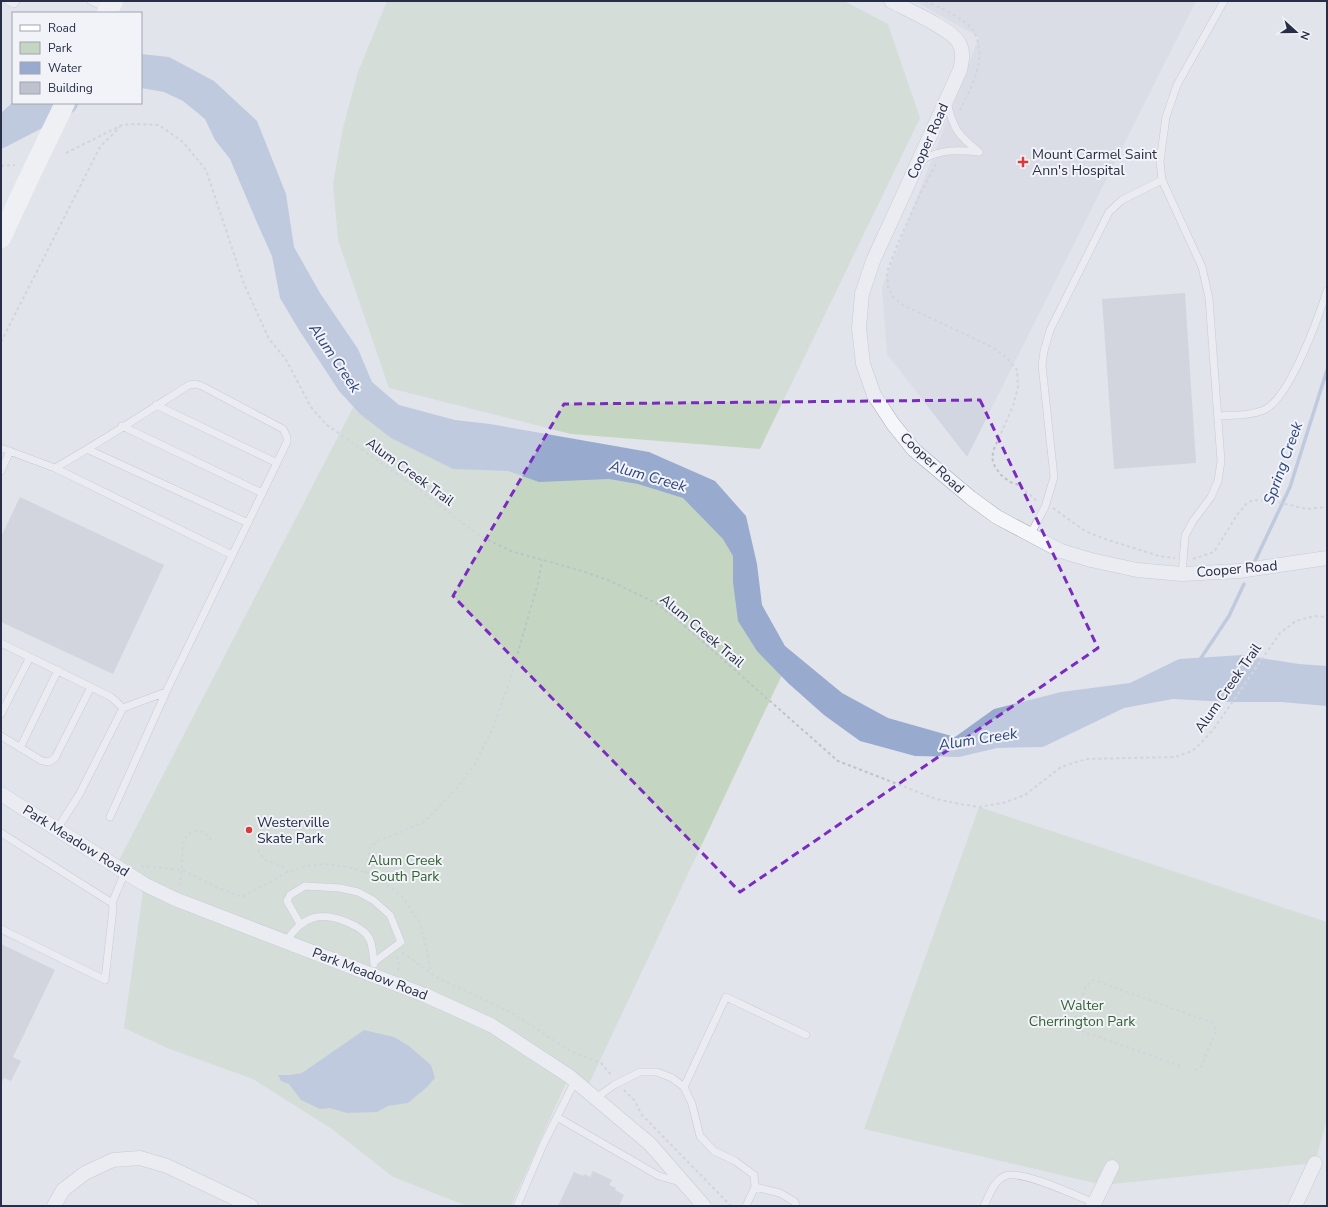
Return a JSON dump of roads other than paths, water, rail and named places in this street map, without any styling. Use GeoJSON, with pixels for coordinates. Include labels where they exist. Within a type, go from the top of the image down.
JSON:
{"type":"FeatureCollection","features":[{"type":"Feature","properties":{"kind":"main road"},"geometry":{"type":"LineString","coordinates":[[1,238],[65,104]]}},
{"type":"Feature","properties":{"kind":"street","name":"Cooper Road"},"geometry":{"type":"LineString","coordinates":[[891,1],[949,32],[959,42],[963,56],[960,70],[873,261],[862,294],[859,328],[863,364],[874,395],[892,424],[914,450],[971,498],[997,517],[1061,551],[1091,560],[1137,570],[1182,574],[1239,571],[1327,558]]}},
{"type":"Feature","properties":{"kind":"street","name":"Park Meadow Road"},"geometry":{"type":"LineString","coordinates":[[1,794],[57,829],[131,868],[144,884],[175,899],[427,996],[491,1025],[575,1081],[596,1098],[650,1144],[704,1206]]}},
{"type":"Feature","properties":{"kind":"street"},"geometry":{"type":"LineString","coordinates":[[54,1206],[63,1190],[85,1172],[112,1160],[140,1158],[167,1166],[251,1206]]}},
{"type":"Feature","properties":{"kind":"street"},"geometry":{"type":"LineString","coordinates":[[1295,1206],[1315,1163]]}},
{"type":"Feature","properties":{"kind":"street"},"geometry":{"type":"LineString","coordinates":[[1094,1204],[1112,1167]]}},
{"type":"Feature","properties":{"kind":"lane"},"geometry":{"type":"LineString","coordinates":[[8,1],[14,4],[16,1]]}},
{"type":"Feature","properties":{"kind":"lane"},"geometry":{"type":"LineString","coordinates":[[1182,574],[1185,536],[1193,521],[1211,497],[1218,481],[1221,461],[1209,298],[1202,267],[1162,180],[1160,152],[1166,117],[1177,85],[1224,1]]}},
{"type":"Feature","properties":{"kind":"lane"},"geometry":{"type":"LineString","coordinates":[[918,162],[929,156],[952,150],[979,152],[960,136],[951,118],[946,100]]}},
{"type":"Feature","properties":{"kind":"lane"},"geometry":{"type":"LineString","coordinates":[[1030,534],[1045,507],[1054,477],[1042,365],[1050,330],[1109,212],[1122,200],[1162,180]]}},
{"type":"Feature","properties":{"kind":"lane"},"geometry":{"type":"LineString","coordinates":[[1218,416],[1251,414],[1266,409],[1278,398],[1286,387],[1313,332],[1327,291]]}},
{"type":"Feature","properties":{"kind":"lane"},"geometry":{"type":"LineString","coordinates":[[55,468],[89,450],[122,426],[189,385],[196,384],[283,429],[287,437],[287,442],[166,692],[110,817]]}},
{"type":"Feature","properties":{"kind":"lane"},"geometry":{"type":"LineString","coordinates":[[156,405],[277,463]]}},
{"type":"Feature","properties":{"kind":"lane"},"geometry":{"type":"LineString","coordinates":[[122,426],[262,493]]}},
{"type":"Feature","properties":{"kind":"lane"},"geometry":{"type":"LineString","coordinates":[[1,448],[55,468],[232,555]]}},
{"type":"Feature","properties":{"kind":"lane"},"geometry":{"type":"LineString","coordinates":[[89,450],[248,523]]}},
{"type":"Feature","properties":{"kind":"lane"},"geometry":{"type":"LineString","coordinates":[[1,471],[10,451]]}},
{"type":"Feature","properties":{"kind":"lane"},"geometry":{"type":"LineString","coordinates":[[1,643],[111,697],[123,708]]}},
{"type":"Feature","properties":{"kind":"lane"},"geometry":{"type":"LineString","coordinates":[[1,714],[30,657]]}},
{"type":"Feature","properties":{"kind":"lane"},"geometry":{"type":"LineString","coordinates":[[20,748],[58,670]]}},
{"type":"Feature","properties":{"kind":"lane"},"geometry":{"type":"LineString","coordinates":[[1,736],[42,761],[49,762],[55,758],[91,687]]}},
{"type":"Feature","properties":{"kind":"lane"},"geometry":{"type":"LineString","coordinates":[[57,829],[79,795],[123,708],[166,692]]}},
{"type":"Feature","properties":{"kind":"lane"},"geometry":{"type":"LineString","coordinates":[[1,833],[112,903],[114,908],[106,980],[1,929]]}},
{"type":"Feature","properties":{"kind":"lane"},"geometry":{"type":"LineString","coordinates":[[112,903],[131,868]]}},
{"type":"Feature","properties":{"kind":"lane"},"geometry":{"type":"LineString","coordinates":[[300,924],[287,901],[290,895],[305,886],[340,888],[352,891],[373,900],[390,915],[401,942],[374,962]]}},
{"type":"Feature","properties":{"kind":"lane"},"geometry":{"type":"LineString","coordinates":[[286,942],[292,931],[300,924],[314,917],[327,915],[341,919],[357,926],[370,939],[376,976]]}},
{"type":"Feature","properties":{"kind":"lane"},"geometry":{"type":"LineString","coordinates":[[684,1086],[726,997],[806,1035]]}},
{"type":"Feature","properties":{"kind":"lane"},"geometry":{"type":"LineString","coordinates":[[596,1098],[614,1085],[640,1072],[657,1072],[672,1078],[684,1086],[692,1104],[700,1136],[714,1151],[735,1161],[754,1175],[755,1187],[746,1206]]}},
{"type":"Feature","properties":{"kind":"lane"},"geometry":{"type":"LineString","coordinates":[[516,1206],[575,1081]]}},
{"type":"Feature","properties":{"kind":"lane"},"geometry":{"type":"LineString","coordinates":[[557,1117],[659,1176],[685,1184]]}},
{"type":"Feature","properties":{"kind":"lane"},"geometry":{"type":"LineString","coordinates":[[984,1206],[996,1183],[1006,1175],[1022,1176],[1094,1204]]}},
{"type":"Feature","properties":{"kind":"lane"},"geometry":{"type":"LineString","coordinates":[[755,1187],[780,1193],[795,1202],[796,1206]]}},
{"type":"Feature","properties":{"kind":"water"},"geometry":{"type":"Polygon","coordinates":[[[142,54],[169,57],[214,81],[257,121],[286,194],[294,247],[320,293],[358,349],[372,382],[399,405],[455,420],[490,424],[649,452],[715,481],[746,516],[757,564],[762,605],[785,646],[842,693],[888,718],[955,737],[994,709],[1061,692],[1130,683],[1179,659],[1242,655],[1299,664],[1327,666],[1327,706],[1281,702],[1227,702],[1173,699],[1124,708],[1043,747],[997,748],[959,757],[915,756],[860,741],[824,715],[788,683],[757,651],[738,621],[733,582],[733,556],[723,539],[683,498],[638,484],[609,479],[539,482],[508,471],[453,469],[391,438],[360,414],[339,391],[280,298],[272,256],[230,159],[215,140],[205,119],[183,101],[164,92],[142,88],[142,54]]]}},
{"type":"Feature","properties":{"kind":"water"},"geometry":{"type":"Polygon","coordinates":[[[12,103],[45,104],[34,128],[1,143],[1,113],[12,103]]]}},
{"type":"Feature","properties":{"kind":"water"},"geometry":{"type":"Polygon","coordinates":[[[364,1030],[394,1037],[409,1046],[431,1065],[435,1078],[408,1103],[388,1106],[377,1112],[347,1113],[330,1108],[320,1109],[301,1100],[289,1084],[281,1081],[278,1075],[302,1073],[364,1030]]]}},
{"type":"Feature","properties":{"kind":"waterway","name":"Alum Creek"},"geometry":{"type":"LineString","coordinates":[[1,137],[65,104]]}},
{"type":"Feature","properties":{"kind":"waterway","name":"Spring Creek"},"geometry":{"type":"LineString","coordinates":[[1255,561],[1290,487],[1327,370]]}},
{"type":"Feature","properties":{"kind":"waterway"},"geometry":{"type":"LineString","coordinates":[[1199,661],[1229,616],[1244,584]]}},
{"type":"Feature","properties":{"kind":"place","name":"Mount Carmel Saint Ann's Hospital"},"geometry":{"type":"Point","coordinates":[1023,162]}},
{"type":"Feature","properties":{"kind":"place","name":"Westerville Skate Park"},"geometry":{"type":"Point","coordinates":[249,830]}},
{"type":"Feature","properties":{"kind":"park label","name":"Alum Creek South Park"},"geometry":{"type":"Point","coordinates":[405,868]}},
{"type":"Feature","properties":{"kind":"park label","name":"Walter Cherrington Park"},"geometry":{"type":"Point","coordinates":[1082,1014]}}]}
